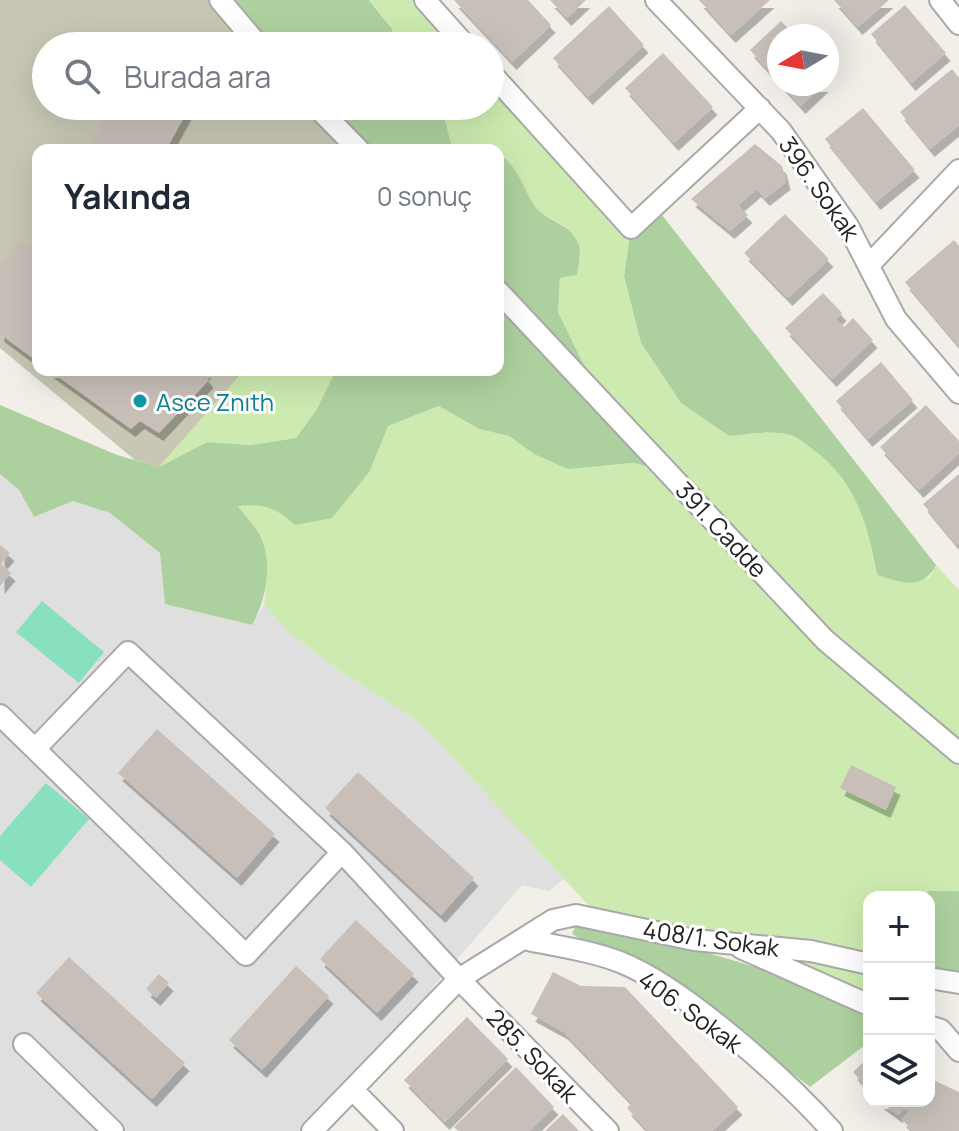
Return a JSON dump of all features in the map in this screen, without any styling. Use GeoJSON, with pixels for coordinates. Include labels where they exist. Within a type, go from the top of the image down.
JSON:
{"type":"FeatureCollection","features":[{"type":"Feature","properties":{"kind":"street"},"geometry":{"type":"LineString","coordinates":[[220,0],[247,32]]}},
{"type":"Feature","properties":{"kind":"street"},"geometry":{"type":"LineString","coordinates":[[425,0],[454,32]]}},
{"type":"Feature","properties":{"kind":"street","name":"396. Sokak"},"geometry":{"type":"LineString","coordinates":[[656,0],[760,108],[815,179],[870,264],[896,319],[959,393]]}},
{"type":"Feature","properties":{"kind":"street"},"geometry":{"type":"LineString","coordinates":[[940,0],[959,24]]}},
{"type":"Feature","properties":{"kind":"street"},"geometry":{"type":"LineString","coordinates":[[504,87],[631,228],[760,108]]}},
{"type":"Feature","properties":{"kind":"street"},"geometry":{"type":"LineString","coordinates":[[330,120],[353,144]]}},
{"type":"Feature","properties":{"kind":"street"},"geometry":{"type":"LineString","coordinates":[[870,264],[959,170]]}},
{"type":"Feature","properties":{"kind":"street","name":"391. Cadde"},"geometry":{"type":"LineString","coordinates":[[504,297],[825,640],[959,753]]}},
{"type":"Feature","properties":{"kind":"street","name":"285. Sokak"},"geometry":{"type":"LineString","coordinates":[[35,749],[128,652],[342,852],[459,979],[608,1131]]}},
{"type":"Feature","properties":{"kind":"street"},"geometry":{"type":"LineString","coordinates":[[0,715],[246,955],[342,852]]}},
{"type":"Feature","properties":{"kind":"street","name":"408/1. Sokak"},"geometry":{"type":"LineString","coordinates":[[523,939],[553,920],[576,915],[679,937],[811,951],[865,963]]}},
{"type":"Feature","properties":{"kind":"street"},"geometry":{"type":"LineString","coordinates":[[312,1131],[459,979],[523,939]]}},
{"type":"Feature","properties":{"kind":"street","name":"406. Sokak"},"geometry":{"type":"LineString","coordinates":[[523,939],[600,955],[645,975],[750,1054],[809,1105],[832,1131]]}},
{"type":"Feature","properties":{"kind":"street"},"geometry":{"type":"LineString","coordinates":[[731,943],[863,1002]]}},
{"type":"Feature","properties":{"kind":"street"},"geometry":{"type":"LineString","coordinates":[[935,979],[959,983]]}},
{"type":"Feature","properties":{"kind":"street"},"geometry":{"type":"LineString","coordinates":[[935,1028],[941,1030],[959,1051]]}},
{"type":"Feature","properties":{"kind":"street"},"geometry":{"type":"LineString","coordinates":[[24,1044],[113,1131]]}},
{"type":"Feature","properties":{"kind":"street"},"geometry":{"type":"LineString","coordinates":[[354,1091],[393,1131]]}},
{"type":"Feature","properties":{"kind":"shaded area"},"geometry":{"type":"Polygon","coordinates":[[[0,0],[220,0],[247,32],[32,32],[32,120],[330,120],[353,144],[32,144],[32,375],[0,348],[0,0]]]}},
{"type":"Feature","properties":{"kind":"shaded area"},"geometry":{"type":"Polygon","coordinates":[[[34,376],[239,376],[159,467],[135,460],[34,376]]]}},
{"type":"Feature","properties":{"kind":"shaded area"},"geometry":{"type":"Polygon","coordinates":[[[0,474],[19,490],[34,517],[73,501],[110,513],[160,553],[166,604],[252,625],[264,604],[287,631],[337,669],[422,724],[565,878],[549,891],[522,885],[438,981],[354,1091],[312,1131],[0,1131],[0,474]]]}},
{"type":"Feature","properties":{"kind":"green space"},"geometry":{"type":"Polygon","coordinates":[[[220,0],[369,0],[392,29],[392,32],[247,32],[220,0]]]}},
{"type":"Feature","properties":{"kind":"green space"},"geometry":{"type":"Polygon","coordinates":[[[370,0],[425,0],[454,32],[392,32],[370,0]]]}},
{"type":"Feature","properties":{"kind":"green space"},"geometry":{"type":"Polygon","coordinates":[[[504,87],[631,228],[624,276],[641,343],[681,403],[729,436],[775,433],[799,439],[826,460],[849,488],[864,521],[877,575],[929,578],[936,565],[959,590],[959,891],[863,891],[863,1002],[731,943],[601,919],[422,724],[337,669],[287,631],[264,604],[267,576],[237,506],[253,504],[278,510],[370,471],[388,426],[440,406],[479,429],[509,436],[534,454],[606,466],[633,463],[665,470],[602,402],[558,312],[560,278],[577,275],[581,255],[565,226],[540,213],[526,195],[516,171],[504,157],[504,144],[451,144],[445,120],[504,120],[504,87]]]}},
{"type":"Feature","properties":{"kind":"green space"},"geometry":{"type":"Polygon","coordinates":[[[330,120],[445,120],[451,144],[353,144],[330,120]]]}},
{"type":"Feature","properties":{"kind":"green space"},"geometry":{"type":"Polygon","coordinates":[[[504,158],[516,171],[537,209],[568,229],[576,239],[580,252],[577,275],[560,278],[558,312],[602,402],[667,471],[633,463],[568,469],[534,454],[509,436],[479,429],[439,406],[388,426],[370,471],[332,518],[295,525],[269,508],[238,506],[258,532],[266,554],[265,591],[252,625],[165,604],[160,553],[110,513],[73,501],[34,517],[19,490],[0,474],[0,405],[117,455],[159,467],[207,442],[250,445],[296,438],[317,409],[333,376],[504,376],[504,308],[512,305],[504,297],[504,158]]]}},
{"type":"Feature","properties":{"kind":"green space"},"geometry":{"type":"Polygon","coordinates":[[[655,206],[936,565],[924,579],[910,583],[877,575],[864,521],[849,488],[826,460],[801,441],[790,435],[775,433],[729,436],[681,403],[641,343],[624,276],[631,228],[655,206]]]}},
{"type":"Feature","properties":{"kind":"green space"},"geometry":{"type":"Polygon","coordinates":[[[239,376],[333,376],[317,409],[296,438],[250,445],[207,442],[159,467],[239,376]]]}},
{"type":"Feature","properties":{"kind":"green space"},"geometry":{"type":"Polygon","coordinates":[[[42,601],[104,652],[79,683],[16,632],[42,601]]]}},
{"type":"Feature","properties":{"kind":"green space"},"geometry":{"type":"Polygon","coordinates":[[[46,783],[89,819],[31,887],[0,860],[0,836],[46,783]]]}},
{"type":"Feature","properties":{"kind":"green space"},"geometry":{"type":"Polygon","coordinates":[[[935,891],[959,891],[959,983],[935,979],[935,891]]]}},
{"type":"Feature","properties":{"kind":"green space"},"geometry":{"type":"Polygon","coordinates":[[[577,922],[653,939],[764,970],[835,1000],[863,1016],[863,1047],[810,1087],[750,1041],[572,934],[577,922]]]}},
{"type":"Feature","properties":{"kind":"building"},"geometry":{"type":"Polygon","coordinates":[[[454,0],[528,0],[551,25],[512,62],[504,53],[504,32],[484,32],[454,0]]]}},
{"type":"Feature","properties":{"kind":"building"},"geometry":{"type":"Polygon","coordinates":[[[550,0],[586,0],[567,18],[550,0]]]}},
{"type":"Feature","properties":{"kind":"building"},"geometry":{"type":"Polygon","coordinates":[[[699,0],[770,0],[731,35],[699,0]]]}},
{"type":"Feature","properties":{"kind":"building"},"geometry":{"type":"Polygon","coordinates":[[[834,0],[889,0],[858,27],[834,0]]]}},
{"type":"Feature","properties":{"kind":"building"},"geometry":{"type":"Polygon","coordinates":[[[905,5],[946,53],[911,83],[871,34],[905,5]]]}},
{"type":"Feature","properties":{"kind":"building"},"geometry":{"type":"Polygon","coordinates":[[[609,6],[644,45],[588,97],[553,58],[609,6]]]}},
{"type":"Feature","properties":{"kind":"building"},"geometry":{"type":"Polygon","coordinates":[[[767,34],[767,69],[750,50],[767,34]]]}},
{"type":"Feature","properties":{"kind":"building"},"geometry":{"type":"Polygon","coordinates":[[[663,53],[713,107],[674,143],[625,88],[663,53]]]}},
{"type":"Feature","properties":{"kind":"building"},"geometry":{"type":"Polygon","coordinates":[[[952,69],[959,78],[959,125],[930,149],[900,112],[952,69]]]}},
{"type":"Feature","properties":{"kind":"building"},"geometry":{"type":"Polygon","coordinates":[[[792,96],[811,96],[801,106],[792,96]]]}},
{"type":"Feature","properties":{"kind":"building"},"geometry":{"type":"Polygon","coordinates":[[[863,108],[915,170],[876,202],[825,139],[863,108]]]}},
{"type":"Feature","properties":{"kind":"building"},"geometry":{"type":"Polygon","coordinates":[[[104,120],[182,120],[169,144],[90,144],[104,120]]]}},
{"type":"Feature","properties":{"kind":"building"},"geometry":{"type":"Polygon","coordinates":[[[755,144],[782,166],[786,182],[765,198],[757,189],[738,205],[748,215],[730,231],[691,199],[755,144]]]}},
{"type":"Feature","properties":{"kind":"building"},"geometry":{"type":"Polygon","coordinates":[[[785,214],[829,259],[788,298],[744,253],[785,214]]]}},
{"type":"Feature","properties":{"kind":"building"},"geometry":{"type":"Polygon","coordinates":[[[954,240],[959,246],[959,346],[905,282],[954,240]]]}},
{"type":"Feature","properties":{"kind":"building"},"geometry":{"type":"Polygon","coordinates":[[[18,241],[28,247],[32,241],[32,358],[0,334],[0,267],[18,241]]]}},
{"type":"Feature","properties":{"kind":"building"},"geometry":{"type":"Polygon","coordinates":[[[823,293],[842,313],[836,319],[844,327],[853,318],[873,340],[832,379],[785,328],[823,293]]]}},
{"type":"Feature","properties":{"kind":"building"},"geometry":{"type":"Polygon","coordinates":[[[881,362],[913,400],[868,439],[836,401],[881,362]]]}},
{"type":"Feature","properties":{"kind":"building","name":"Asce Znıth"},"geometry":{"type":"Polygon","coordinates":[[[57,376],[206,376],[209,380],[159,433],[140,421],[131,429],[57,376]]]}},
{"type":"Feature","properties":{"kind":"building"},"geometry":{"type":"Polygon","coordinates":[[[926,405],[959,441],[959,453],[919,490],[880,447],[926,405]]]}},
{"type":"Feature","properties":{"kind":"building"},"geometry":{"type":"Polygon","coordinates":[[[959,474],[959,543],[957,545],[923,504],[959,474]]]}},
{"type":"Feature","properties":{"kind":"building"},"geometry":{"type":"Polygon","coordinates":[[[0,545],[10,553],[1,564],[11,573],[0,586],[0,545]]]}},
{"type":"Feature","properties":{"kind":"building"},"geometry":{"type":"Polygon","coordinates":[[[157,729],[275,834],[237,878],[118,773],[157,729]]]}},
{"type":"Feature","properties":{"kind":"building"},"geometry":{"type":"Polygon","coordinates":[[[851,765],[896,787],[886,810],[840,788],[851,765]]]}},
{"type":"Feature","properties":{"kind":"building"},"geometry":{"type":"Polygon","coordinates":[[[358,772],[474,878],[441,915],[325,808],[358,772]]]}},
{"type":"Feature","properties":{"kind":"building"},"geometry":{"type":"Polygon","coordinates":[[[356,920],[414,974],[377,1013],[320,959],[356,920]]]}},
{"type":"Feature","properties":{"kind":"building"},"geometry":{"type":"Polygon","coordinates":[[[69,957],[185,1063],[152,1099],[36,993],[69,957]]]}},
{"type":"Feature","properties":{"kind":"building"},"geometry":{"type":"Polygon","coordinates":[[[296,966],[329,996],[262,1070],[229,1040],[296,966]]]}},
{"type":"Feature","properties":{"kind":"building"},"geometry":{"type":"Polygon","coordinates":[[[553,972],[581,986],[625,987],[738,1107],[712,1131],[648,1131],[627,1108],[632,1103],[564,1032],[531,1014],[553,972]]]}},
{"type":"Feature","properties":{"kind":"building"},"geometry":{"type":"Polygon","coordinates":[[[159,974],[169,983],[156,998],[146,989],[159,974]]]}},
{"type":"Feature","properties":{"kind":"building"},"geometry":{"type":"Polygon","coordinates":[[[467,1017],[508,1059],[445,1122],[404,1080],[467,1017]]]}},
{"type":"Feature","properties":{"kind":"building"},"geometry":{"type":"Polygon","coordinates":[[[863,1063],[863,1083],[853,1072],[863,1063]]]}},
{"type":"Feature","properties":{"kind":"building"},"geometry":{"type":"Polygon","coordinates":[[[516,1067],[554,1107],[529,1131],[458,1131],[454,1127],[516,1067]]]}},
{"type":"Feature","properties":{"kind":"building"},"geometry":{"type":"Polygon","coordinates":[[[935,1081],[959,1092],[959,1131],[912,1131],[902,1119],[909,1112],[905,1108],[898,1115],[887,1107],[935,1107],[935,1081]]]}},
{"type":"Feature","properties":{"kind":"building"},"geometry":{"type":"Polygon","coordinates":[[[563,1114],[579,1131],[545,1131],[563,1114]]]}},
{"type":"Feature","properties":{"kind":"place","name":"Asce Znıth"},"geometry":{"type":"Point","coordinates":[140,401]}}]}
